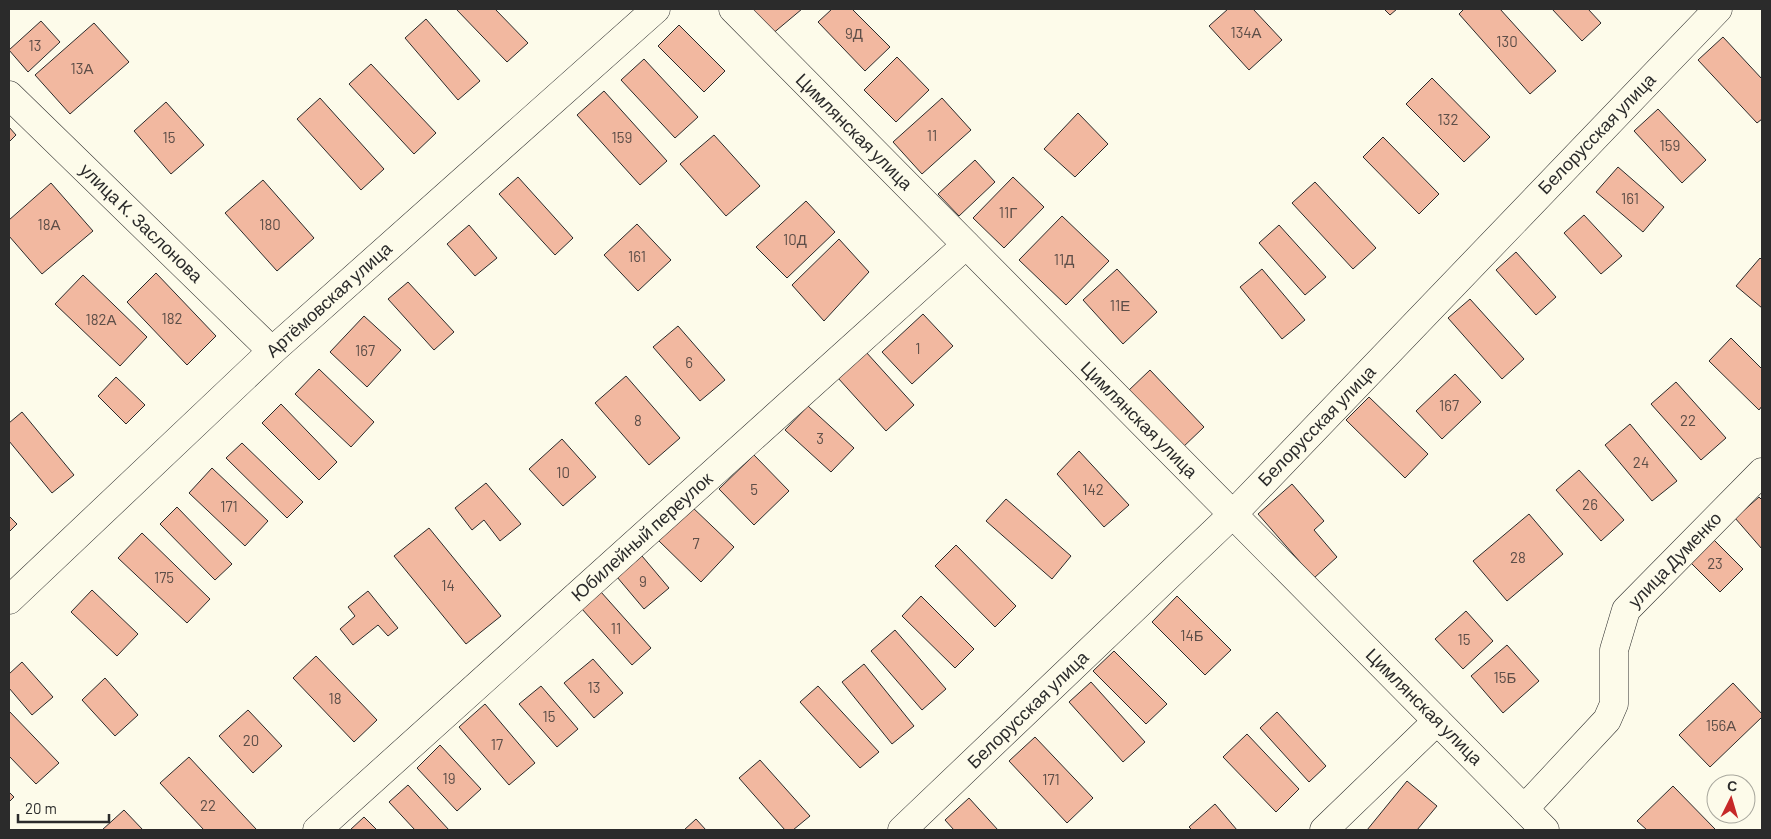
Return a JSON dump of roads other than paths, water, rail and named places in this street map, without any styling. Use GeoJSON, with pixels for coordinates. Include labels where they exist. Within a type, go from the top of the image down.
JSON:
{"type":"FeatureCollection","features":[{"type":"Feature","properties":{"kind":"street","name":"Артёмовская улица"},"geometry":{"type":"LineString","coordinates":[[9,600],[272,350],[656,9]]}},
{"type":"Feature","properties":{"kind":"street","name":"Цимлянская улица"},"geometry":{"type":"LineString","coordinates":[[733,9],[1545,830]]}},
{"type":"Feature","properties":{"kind":"street","name":"Белорусская улица"},"geometry":{"type":"LineString","coordinates":[[902,830],[1233,514],[1718,9]]}},
{"type":"Feature","properties":{"kind":"street","name":"улица К. Заслонова"},"geometry":{"type":"LineString","coordinates":[[9,96],[272,350]]}},
{"type":"Feature","properties":{"kind":"street","name":"Юбилейный переулок"},"geometry":{"type":"LineString","coordinates":[[317,830],[966,245]]}},
{"type":"Feature","properties":{"kind":"street","name":"улица Думенко"},"geometry":{"type":"LineString","coordinates":[[1524,808],[1607,720],[1614,704],[1614,650],[1626,610],[1762,472]]}},
{"type":"Feature","properties":{"kind":"street"},"geometry":{"type":"LineString","coordinates":[[1324,830],[1438,721]]}}]}
